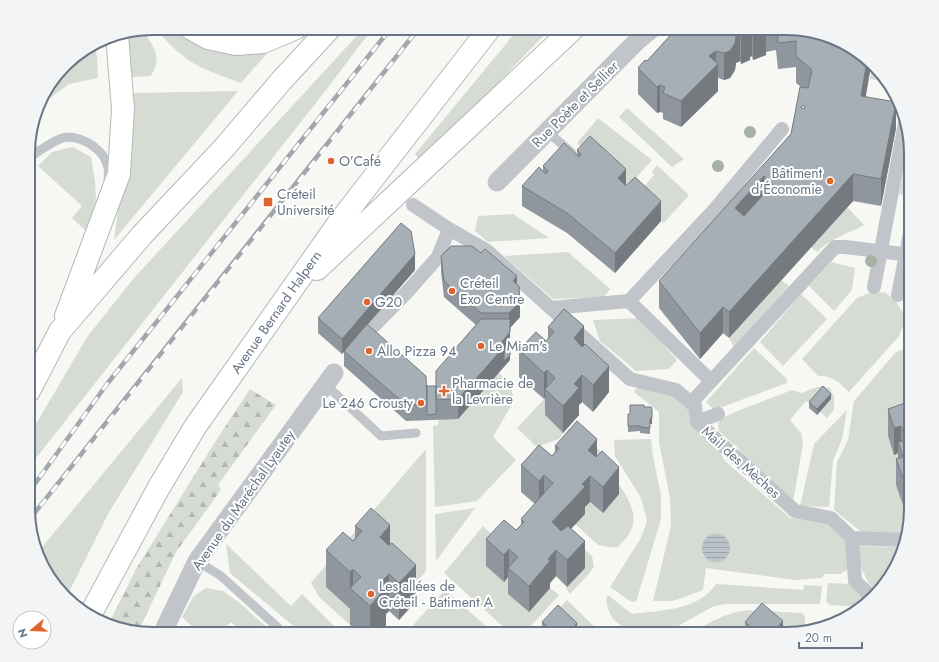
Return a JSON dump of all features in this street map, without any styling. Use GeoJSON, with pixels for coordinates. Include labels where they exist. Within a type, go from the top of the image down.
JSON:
{"type":"FeatureCollection","features":[{"type":"Feature","properties":{"kind":"highway"},"geometry":{"type":"LineString","coordinates":[[203,35],[208,38],[236,44],[263,42],[280,35]]}},
{"type":"Feature","properties":{"kind":"highway"},"geometry":{"type":"LineString","coordinates":[[60,331],[142,235],[224,148],[282,80],[324,35]]}},
{"type":"Feature","properties":{"kind":"highway","name":"Avenue Bernard Halpern"},"geometry":{"type":"LineString","coordinates":[[93,610],[158,489],[195,427],[340,221],[485,35]]}},
{"type":"Feature","properties":{"kind":"highway"},"geometry":{"type":"LineString","coordinates":[[284,300],[567,35]]}},
{"type":"Feature","properties":{"kind":"highway"},"geometry":{"type":"LineString","coordinates":[[35,379],[60,331],[119,174],[123,110],[117,41]]}},
{"type":"Feature","properties":{"kind":"street","name":"Rue Poète et Sellier"},"geometry":{"type":"LineString","coordinates":[[497,182],[644,35]]}},
{"type":"Feature","properties":{"kind":"street"},"geometry":{"type":"LineString","coordinates":[[551,308],[629,301],[715,209],[782,129]]}},
{"type":"Feature","properties":{"kind":"street"},"geometry":{"type":"LineString","coordinates":[[874,287],[903,136]]}},
{"type":"Feature","properties":{"kind":"street","name":"Mail des Mèches"},"geometry":{"type":"LineString","coordinates":[[413,205],[449,229],[486,250],[630,379],[676,390],[695,406],[698,422],[795,511],[831,518],[852,538]]}},
{"type":"Feature","properties":{"kind":"street"},"geometry":{"type":"LineString","coordinates":[[363,337],[438,258],[449,229]]}},
{"type":"Feature","properties":{"kind":"street"},"geometry":{"type":"LineString","coordinates":[[691,403],[835,247],[904,254]]}},
{"type":"Feature","properties":{"kind":"street"},"geometry":{"type":"LineString","coordinates":[[898,295],[904,271]]}},
{"type":"Feature","properties":{"kind":"street"},"geometry":{"type":"LineString","coordinates":[[629,301],[711,381]]}},
{"type":"Feature","properties":{"kind":"street","name":"Avenue du Maréchal Lyautey"},"geometry":{"type":"LineString","coordinates":[[165,627],[198,561],[330,379]]}},
{"type":"Feature","properties":{"kind":"street"},"geometry":{"type":"LineString","coordinates":[[698,422],[718,414]]}},
{"type":"Feature","properties":{"kind":"street"},"geometry":{"type":"LineString","coordinates":[[868,593],[855,581],[852,538],[900,541]]}},
{"type":"Feature","properties":{"kind":"lane"},"geometry":{"type":"LineString","coordinates":[[548,132],[580,160]]}},
{"type":"Feature","properties":{"kind":"lane"},"geometry":{"type":"LineString","coordinates":[[35,154],[46,146],[66,137],[85,140],[101,152],[108,168],[106,210]]}},
{"type":"Feature","properties":{"kind":"lane"},"geometry":{"type":"LineString","coordinates":[[330,379],[381,436],[416,433]]}},
{"type":"Feature","properties":{"kind":"lane"},"geometry":{"type":"LineString","coordinates":[[198,561],[221,576],[277,627]]}},
{"type":"Feature","properties":{"kind":"green space"},"geometry":{"type":"Polygon","coordinates":[[[146,35],[155,52],[157,58],[156,64],[150,76],[132,77],[126,38],[146,35]]]}},
{"type":"Feature","properties":{"kind":"green space"},"geometry":{"type":"Polygon","coordinates":[[[161,35],[179,35],[214,50],[242,55],[269,51],[241,83],[193,63],[161,35]]]}},
{"type":"Feature","properties":{"kind":"green space"},"geometry":{"type":"Polygon","coordinates":[[[358,35],[368,35],[35,459],[35,426],[87,337],[134,278],[358,35]]]}},
{"type":"Feature","properties":{"kind":"green space"},"geometry":{"type":"Polygon","coordinates":[[[513,35],[544,35],[495,86],[418,158],[415,154],[513,35]]]}},
{"type":"Feature","properties":{"kind":"green space"},"geometry":{"type":"Polygon","coordinates":[[[95,50],[98,78],[69,84],[48,100],[64,75],[75,64],[95,50]]]}},
{"type":"Feature","properties":{"kind":"green space"},"geometry":{"type":"Polygon","coordinates":[[[871,72],[880,81],[870,79],[871,72]]]}},
{"type":"Feature","properties":{"kind":"green space"},"geometry":{"type":"Polygon","coordinates":[[[238,91],[114,240],[134,93],[238,91]]]}},
{"type":"Feature","properties":{"kind":"green space"},"geometry":{"type":"Polygon","coordinates":[[[627,108],[684,159],[672,167],[619,117],[627,108]]]}},
{"type":"Feature","properties":{"kind":"green space"},"geometry":{"type":"Polygon","coordinates":[[[598,118],[652,160],[626,189],[577,143],[598,118]]]}},
{"type":"Feature","properties":{"kind":"green space"},"geometry":{"type":"Polygon","coordinates":[[[73,147],[91,157],[95,181],[96,200],[87,232],[72,218],[82,206],[38,166],[52,152],[73,147]]]}},
{"type":"Feature","properties":{"kind":"green space"},"geometry":{"type":"Polygon","coordinates":[[[657,165],[689,195],[664,223],[635,197],[654,175],[652,172],[657,165]]]}},
{"type":"Feature","properties":{"kind":"green space"},"geometry":{"type":"Polygon","coordinates":[[[904,167],[904,195],[899,194],[904,167]]]}},
{"type":"Feature","properties":{"kind":"green space"},"geometry":{"type":"Polygon","coordinates":[[[847,207],[864,225],[833,240],[817,252],[811,247],[847,207]]]}},
{"type":"Feature","properties":{"kind":"green space"},"geometry":{"type":"Polygon","coordinates":[[[513,214],[549,238],[488,242],[475,231],[478,216],[513,214]]]}},
{"type":"Feature","properties":{"kind":"green space"},"geometry":{"type":"Polygon","coordinates":[[[568,252],[610,289],[604,297],[553,299],[504,256],[568,252]]]}},
{"type":"Feature","properties":{"kind":"green space"},"geometry":{"type":"Polygon","coordinates":[[[831,262],[855,268],[852,290],[834,311],[809,286],[831,262]]]}},
{"type":"Feature","properties":{"kind":"green space"},"geometry":{"type":"Polygon","coordinates":[[[781,280],[789,286],[734,347],[729,338],[781,280]]]}},
{"type":"Feature","properties":{"kind":"green space"},"geometry":{"type":"Polygon","coordinates":[[[884,292],[894,299],[903,312],[904,323],[899,336],[849,392],[832,378],[818,376],[802,359],[857,298],[869,293],[884,292]]]}},
{"type":"Feature","properties":{"kind":"green space"},"geometry":{"type":"Polygon","coordinates":[[[801,294],[827,319],[783,366],[760,342],[801,294]]]}},
{"type":"Feature","properties":{"kind":"green space"},"geometry":{"type":"Polygon","coordinates":[[[640,318],[677,360],[669,369],[636,371],[600,341],[593,320],[640,318]]]}},
{"type":"Feature","properties":{"kind":"green space"},"geometry":{"type":"Polygon","coordinates":[[[754,348],[787,379],[787,383],[714,410],[706,402],[754,348]]]}},
{"type":"Feature","properties":{"kind":"green space"},"geometry":{"type":"Polygon","coordinates":[[[904,349],[904,448],[901,452],[904,465],[904,516],[902,532],[901,534],[863,533],[834,510],[837,462],[848,440],[854,401],[896,352],[904,349]]]}},
{"type":"Feature","properties":{"kind":"green space"},"geometry":{"type":"Polygon","coordinates":[[[499,373],[511,386],[514,401],[493,437],[516,460],[477,501],[435,507],[433,426],[438,425],[438,419],[499,373]]]}},
{"type":"Feature","properties":{"kind":"green space"},"geometry":{"type":"Polygon","coordinates":[[[182,378],[183,392],[108,514],[69,591],[59,581],[41,548],[182,378]]]}},
{"type":"Feature","properties":{"kind":"green space"},"geometry":{"type":"Polygon","coordinates":[[[822,386],[830,388],[834,397],[834,410],[827,418],[820,412],[831,399],[812,405],[806,401],[790,420],[801,433],[803,443],[793,503],[742,458],[739,449],[719,431],[718,423],[722,418],[792,390],[802,393],[822,386]]]}},
{"type":"Feature","properties":{"kind":"green space"},"geometry":{"type":"Polygon","coordinates":[[[637,388],[654,388],[672,393],[685,403],[693,418],[725,461],[790,518],[815,520],[827,523],[843,536],[847,544],[847,570],[840,574],[824,574],[822,578],[796,580],[706,568],[703,590],[673,601],[653,601],[671,526],[670,498],[659,442],[659,412],[634,392],[637,388]]]}},
{"type":"Feature","properties":{"kind":"green space"},"geometry":{"type":"Polygon","coordinates":[[[250,389],[276,405],[218,485],[221,490],[176,552],[141,626],[111,619],[136,569],[250,389]]]}},
{"type":"Feature","properties":{"kind":"green space"},"geometry":{"type":"Polygon","coordinates":[[[547,396],[545,415],[563,433],[559,439],[537,447],[517,428],[547,396]]]}},
{"type":"Feature","properties":{"kind":"green space"},"geometry":{"type":"Polygon","coordinates":[[[847,410],[842,439],[833,461],[829,507],[800,506],[814,444],[847,410]]]}},
{"type":"Feature","properties":{"kind":"green space"},"geometry":{"type":"Polygon","coordinates":[[[651,439],[661,495],[661,519],[636,602],[630,601],[610,587],[641,538],[647,521],[641,498],[615,456],[614,440],[651,439]]]}},
{"type":"Feature","properties":{"kind":"green space"},"geometry":{"type":"Polygon","coordinates":[[[589,445],[600,451],[608,468],[625,494],[632,509],[633,524],[631,531],[618,547],[598,545],[575,524],[582,511],[590,502],[603,513],[589,445]]]}},
{"type":"Feature","properties":{"kind":"green space"},"geometry":{"type":"Polygon","coordinates":[[[426,449],[426,571],[413,586],[326,587],[350,609],[361,613],[350,625],[319,597],[311,583],[426,449]]]}},
{"type":"Feature","properties":{"kind":"green space"},"geometry":{"type":"Polygon","coordinates":[[[475,508],[436,561],[435,514],[475,508]]]}},
{"type":"Feature","properties":{"kind":"green space"},"geometry":{"type":"Polygon","coordinates":[[[483,526],[504,547],[504,581],[509,575],[550,588],[559,595],[530,627],[503,627],[444,573],[483,526]]]}},
{"type":"Feature","properties":{"kind":"green space"},"geometry":{"type":"Polygon","coordinates":[[[567,534],[592,556],[594,567],[570,594],[566,588],[585,568],[567,534]]]}},
{"type":"Feature","properties":{"kind":"green space"},"geometry":{"type":"Polygon","coordinates":[[[226,544],[291,606],[302,594],[335,627],[295,627],[230,573],[226,544]]]}},
{"type":"Feature","properties":{"kind":"green space"},"geometry":{"type":"Polygon","coordinates":[[[860,546],[898,547],[888,568],[880,581],[873,588],[869,584],[860,565],[860,546]]]}},
{"type":"Feature","properties":{"kind":"green space"},"geometry":{"type":"Polygon","coordinates":[[[828,583],[850,584],[865,596],[852,607],[830,605],[826,601],[828,583]]]}},
{"type":"Feature","properties":{"kind":"green space"},"geometry":{"type":"Polygon","coordinates":[[[716,584],[803,590],[804,585],[822,586],[820,604],[725,604],[712,607],[676,627],[623,627],[613,619],[608,609],[606,600],[608,595],[632,614],[678,608],[700,600],[716,584]]]}},
{"type":"Feature","properties":{"kind":"green space"},"geometry":{"type":"Polygon","coordinates":[[[206,588],[223,591],[241,604],[266,627],[237,627],[231,622],[226,627],[193,627],[182,617],[194,596],[206,588]]]}},
{"type":"Feature","properties":{"kind":"green space"},"geometry":{"type":"Polygon","coordinates":[[[445,590],[487,627],[411,627],[445,590]]]}},
{"type":"Feature","properties":{"kind":"green space"},"geometry":{"type":"Polygon","coordinates":[[[567,600],[595,627],[542,627],[567,600]]]}},
{"type":"Feature","properties":{"kind":"green space"},"geometry":{"type":"Polygon","coordinates":[[[748,610],[801,613],[805,616],[805,625],[786,627],[701,627],[724,616],[748,610]]]}},
{"type":"Feature","properties":{"kind":"shaded area"},"geometry":{"type":"Polygon","coordinates":[[[716,534],[722,535],[726,538],[729,542],[729,554],[726,558],[722,561],[716,562],[710,561],[706,558],[703,554],[702,548],[703,542],[706,538],[710,535],[716,534]]]}},
{"type":"Feature","properties":{"kind":"building"},"geometry":{"type":"Polygon","coordinates":[[[671,35],[738,35],[736,36],[735,43],[730,51],[724,53],[716,51],[709,56],[718,64],[681,101],[663,93],[665,87],[660,85],[657,87],[638,68],[645,60],[647,61],[671,35]]]}},
{"type":"Feature","properties":{"kind":"building","name":"Bâtiment d'Économie"},"geometry":{"type":"Polygon","coordinates":[[[777,35],[809,37],[824,41],[845,51],[858,59],[866,67],[861,96],[892,101],[895,108],[881,179],[853,174],[729,312],[723,307],[700,333],[659,281],[791,134],[800,87],[808,88],[812,70],[796,56],[796,41],[778,43],[777,35]],[[764,176],[735,208],[744,216],[773,184],[764,176]]]}},
{"type":"Feature","properties":{"kind":"building"},"geometry":{"type":"Polygon","coordinates":[[[590,136],[626,169],[618,178],[626,186],[635,177],[661,201],[615,253],[567,213],[522,186],[539,167],[546,174],[548,171],[543,166],[564,143],[579,157],[581,154],[577,150],[590,136]]]}},
{"type":"Feature","properties":{"kind":"building","name":"G20"},"geometry":{"type":"Polygon","coordinates":[[[401,223],[411,231],[415,254],[342,339],[318,318],[401,223]]]}},
{"type":"Feature","properties":{"kind":"building"},"geometry":{"type":"Polygon","coordinates":[[[451,246],[472,246],[481,253],[485,249],[517,276],[513,281],[519,286],[520,302],[509,313],[481,313],[444,281],[441,256],[451,246]]]}},
{"type":"Feature","properties":{"kind":"building"},"geometry":{"type":"Polygon","coordinates":[[[564,309],[584,326],[574,338],[582,347],[585,344],[609,366],[593,385],[582,375],[574,384],[579,388],[563,406],[545,389],[555,378],[547,370],[544,373],[519,350],[536,332],[546,341],[554,332],[548,327],[564,309]]]}},
{"type":"Feature","properties":{"kind":"building"},"geometry":{"type":"Polygon","coordinates":[[[481,319],[510,319],[510,332],[501,343],[504,347],[458,399],[436,400],[436,371],[481,319]]]}},
{"type":"Feature","properties":{"kind":"building"},"geometry":{"type":"Polygon","coordinates":[[[367,324],[426,376],[427,404],[406,405],[344,351],[367,324]]]}},
{"type":"Feature","properties":{"kind":"building"},"geometry":{"type":"Polygon","coordinates":[[[510,347],[510,355],[504,361],[504,353],[510,347]]]}},
{"type":"Feature","properties":{"kind":"building"},"geometry":{"type":"Polygon","coordinates":[[[427,386],[436,386],[436,414],[427,415],[427,386]]]}},
{"type":"Feature","properties":{"kind":"building"},"geometry":{"type":"Polygon","coordinates":[[[823,386],[831,394],[817,409],[809,402],[823,386]]]}},
{"type":"Feature","properties":{"kind":"building"},"geometry":{"type":"Polygon","coordinates":[[[904,403],[904,434],[901,426],[894,428],[888,409],[904,403]]]}},
{"type":"Feature","properties":{"kind":"building"},"geometry":{"type":"Polygon","coordinates":[[[630,405],[644,405],[644,407],[651,407],[652,418],[650,419],[650,428],[628,426],[630,405]]]}},
{"type":"Feature","properties":{"kind":"building"},"geometry":{"type":"Polygon","coordinates":[[[577,421],[597,439],[588,450],[596,457],[602,451],[619,467],[603,487],[590,476],[582,484],[585,487],[552,522],[561,531],[568,526],[585,541],[567,560],[556,550],[548,559],[550,561],[529,586],[508,568],[518,557],[509,549],[504,555],[486,539],[504,520],[516,530],[524,522],[521,519],[553,483],[544,475],[539,481],[521,465],[539,445],[552,456],[559,448],[555,446],[577,421]]]}},
{"type":"Feature","properties":{"kind":"building"},"geometry":{"type":"Polygon","coordinates":[[[904,440],[903,478],[896,459],[903,457],[898,442],[904,440]]]}},
{"type":"Feature","properties":{"kind":"building"},"geometry":{"type":"Polygon","coordinates":[[[371,508],[390,525],[380,537],[388,545],[392,543],[416,565],[399,583],[389,574],[380,583],[386,588],[370,606],[350,588],[361,577],[353,569],[350,572],[326,550],[343,532],[353,541],[362,531],[355,526],[371,508]]]}},
{"type":"Feature","properties":{"kind":"building"},"geometry":{"type":"Polygon","coordinates":[[[762,603],[783,621],[778,627],[751,627],[745,622],[762,603]]]}},
{"type":"Feature","properties":{"kind":"building"},"geometry":{"type":"Polygon","coordinates":[[[558,605],[577,623],[574,627],[548,627],[542,622],[558,605]]]}},
{"type":"Feature","properties":{"kind":"railway"},"geometry":{"type":"LineString","coordinates":[[35,484],[107,384],[385,35]]}},
{"type":"Feature","properties":{"kind":"railway"},"geometry":{"type":"LineString","coordinates":[[35,512],[225,275],[414,35]]}},
{"type":"Feature","properties":{"kind":"place","name":"O’Café"},"geometry":{"type":"Point","coordinates":[331,161]}},
{"type":"Feature","properties":{"kind":"place","name":"Bâtiment d'Économie"},"geometry":{"type":"Point","coordinates":[830,181]}},
{"type":"Feature","properties":{"kind":"place","name":"Créteil Université"},"geometry":{"type":"Point","coordinates":[268,202]}},
{"type":"Feature","properties":{"kind":"place","name":"Créteil Exo Centre"},"geometry":{"type":"Point","coordinates":[452,291]}},
{"type":"Feature","properties":{"kind":"place","name":"G20"},"geometry":{"type":"Point","coordinates":[367,302]}},
{"type":"Feature","properties":{"kind":"place","name":"Le Miam's"},"geometry":{"type":"Point","coordinates":[481,346]}},
{"type":"Feature","properties":{"kind":"place","name":"Allo Pizza 94"},"geometry":{"type":"Point","coordinates":[369,351]}},
{"type":"Feature","properties":{"kind":"place","name":"Pharmacie de la Levrière"},"geometry":{"type":"Point","coordinates":[444,391]}},
{"type":"Feature","properties":{"kind":"place","name":"Le 246 Crousty"},"geometry":{"type":"Point","coordinates":[421,403]}},
{"type":"Feature","properties":{"kind":"place","name":"Les allées de Créteil - Batiment A"},"geometry":{"type":"Point","coordinates":[371,594]}}]}
